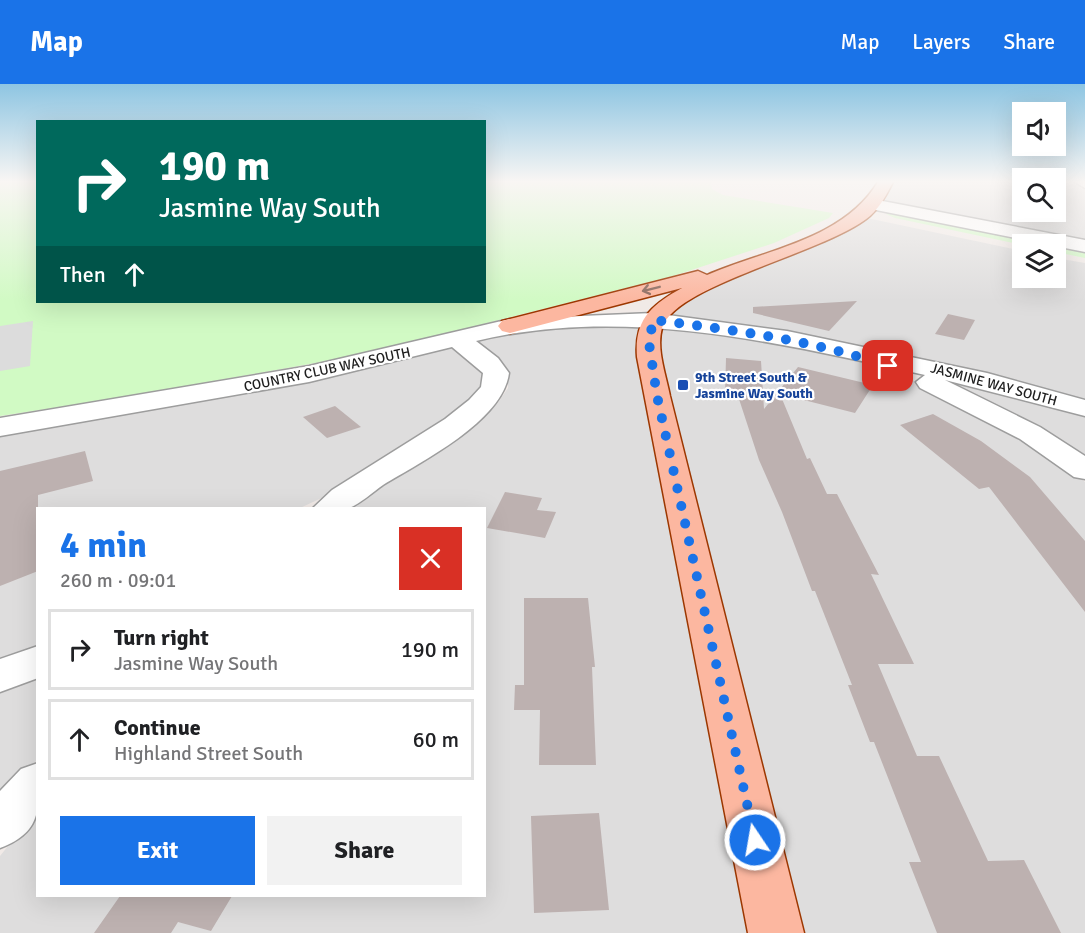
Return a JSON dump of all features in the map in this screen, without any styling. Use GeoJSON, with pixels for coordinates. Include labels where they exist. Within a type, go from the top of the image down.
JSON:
{"type":"FeatureCollection","features":[{"type":"Feature","properties":{"kind":"main road"},"geometry":{"type":"LineString","coordinates":[[776,933],[657,396],[649,343],[653,320],[672,302],[697,287],[825,235],[847,222]]}},
{"type":"Feature","properties":{"kind":"main road"},"geometry":{"type":"LineString","coordinates":[[510,326],[749,264]]}},
{"type":"Feature","properties":{"kind":"street"},"geometry":{"type":"LineString","coordinates":[[917,222],[1012,245]]}},
{"type":"Feature","properties":{"kind":"street"},"geometry":{"type":"LineString","coordinates":[[941,222],[1085,246]]}},
{"type":"Feature","properties":{"kind":"street"},"geometry":{"type":"LineString","coordinates":[[1066,257],[1085,260]]}},
{"type":"Feature","properties":{"kind":"street","name":"COUNTRY CLUB WAY SOUTH"},"geometry":{"type":"LineString","coordinates":[[0,427],[309,374],[510,326],[653,320]]}},
{"type":"Feature","properties":{"kind":"street","name":"JASMINE WAY SOUTH"},"geometry":{"type":"LineString","coordinates":[[653,320],[787,338],[987,381],[1085,408]]}},
{"type":"Feature","properties":{"kind":"street"},"geometry":{"type":"LineString","coordinates":[[329,507],[462,421],[485,402],[497,386],[496,374],[484,359],[458,340]]}},
{"type":"Feature","properties":{"kind":"street"},"geometry":{"type":"LineString","coordinates":[[843,350],[911,373],[972,402],[1030,434],[1085,470]]}},
{"type":"Feature","properties":{"kind":"street"},"geometry":{"type":"LineString","coordinates":[[0,676],[36,662]]}},
{"type":"Feature","properties":{"kind":"street"},"geometry":{"type":"LineString","coordinates":[[0,826],[36,785]]}},
{"type":"Feature","properties":{"kind":"shaded area"},"geometry":{"type":"Polygon","coordinates":[[[859,222],[884,222],[1012,249],[1012,288],[1066,288],[1066,260],[1085,263],[1085,402],[669,317],[681,305],[705,290],[859,222]]]}},
{"type":"Feature","properties":{"kind":"shaded area"},"geometry":{"type":"Polygon","coordinates":[[[976,222],[1066,222],[1085,222],[1085,243],[1066,239],[1066,234],[1039,234],[976,222]]]}},
{"type":"Feature","properties":{"kind":"shaded area"},"geometry":{"type":"Polygon","coordinates":[[[33,321],[30,366],[0,371],[0,326],[33,321]]]}},
{"type":"Feature","properties":{"kind":"shaded area"},"geometry":{"type":"Polygon","coordinates":[[[641,325],[638,342],[644,396],[750,933],[0,933],[0,856],[36,811],[36,897],[486,897],[486,507],[348,507],[471,426],[497,404],[508,388],[508,373],[475,342],[513,331],[641,325]]]}},
{"type":"Feature","properties":{"kind":"shaded area"},"geometry":{"type":"Polygon","coordinates":[[[663,326],[786,343],[840,355],[905,377],[965,405],[1064,465],[1085,482],[1085,933],[802,933],[670,396],[660,343],[663,326]]]}},
{"type":"Feature","properties":{"kind":"shaded area"},"geometry":{"type":"Polygon","coordinates":[[[454,347],[473,362],[484,375],[484,385],[474,399],[452,417],[326,496],[302,507],[36,507],[36,647],[0,662],[0,434],[310,380],[454,347]]]}},
{"type":"Feature","properties":{"kind":"shaded area"},"geometry":{"type":"Polygon","coordinates":[[[921,371],[1085,414],[1085,460],[921,371]]]}},
{"type":"Feature","properties":{"kind":"shaded area"},"geometry":{"type":"Polygon","coordinates":[[[36,675],[36,761],[0,799],[0,691],[36,675]]]}},
{"type":"Feature","properties":{"kind":"green space"},"geometry":{"type":"Polygon","coordinates":[[[0,222],[36,222],[36,303],[486,303],[486,222],[821,222],[774,243],[673,276],[360,355],[114,399],[0,416],[0,222]]]}},
{"type":"Feature","properties":{"kind":"green space"},"geometry":{"type":"Polygon","coordinates":[[[912,222],[947,222],[1012,234],[1012,243],[912,222]]]}},
{"type":"Feature","properties":{"kind":"green space"},"geometry":{"type":"Polygon","coordinates":[[[1066,244],[1085,248],[1085,258],[1066,254],[1066,244]]]}},
{"type":"Feature","properties":{"kind":"building"},"geometry":{"type":"Polygon","coordinates":[[[857,301],[829,331],[753,313],[753,307],[857,301]]]}},
{"type":"Feature","properties":{"kind":"building"},"geometry":{"type":"Polygon","coordinates":[[[948,314],[975,320],[964,340],[935,334],[948,314]]]}},
{"type":"Feature","properties":{"kind":"building"},"geometry":{"type":"Polygon","coordinates":[[[726,358],[761,361],[764,409],[798,367],[873,385],[855,413],[780,394],[807,459],[810,458],[827,494],[837,494],[879,575],[871,574],[914,664],[878,664],[917,756],[939,756],[988,861],[1024,860],[1061,933],[937,933],[909,862],[921,862],[874,742],[870,742],[848,685],[852,685],[815,591],[812,591],[782,512],[759,460],[738,396],[725,395],[726,358]]]}},
{"type":"Feature","properties":{"kind":"building"},"geometry":{"type":"Polygon","coordinates":[[[335,406],[361,427],[327,438],[303,417],[335,406]]]}},
{"type":"Feature","properties":{"kind":"building"},"geometry":{"type":"Polygon","coordinates":[[[933,414],[981,441],[1030,477],[1085,541],[1085,612],[989,487],[979,489],[900,425],[933,414]]]}},
{"type":"Feature","properties":{"kind":"building"},"geometry":{"type":"Polygon","coordinates":[[[85,451],[93,481],[38,495],[36,572],[0,586],[0,471],[85,451]]]}},
{"type":"Feature","properties":{"kind":"building"},"geometry":{"type":"Polygon","coordinates":[[[505,492],[542,498],[537,510],[556,512],[545,538],[487,528],[505,492]]]}},
{"type":"Feature","properties":{"kind":"building"},"geometry":{"type":"Polygon","coordinates":[[[524,598],[588,598],[595,667],[592,667],[596,765],[539,765],[540,710],[514,710],[515,685],[524,685],[524,598]]]}},
{"type":"Feature","properties":{"kind":"building"},"geometry":{"type":"Polygon","coordinates":[[[599,813],[609,910],[534,913],[531,816],[599,813]]]}},
{"type":"Feature","properties":{"kind":"building"},"geometry":{"type":"Polygon","coordinates":[[[119,897],[231,897],[211,931],[178,922],[171,933],[94,933],[119,897]]]}},
{"type":"Feature","properties":{"kind":"place","name":"9th Street South & Jasmine Way South"},"geometry":{"type":"Point","coordinates":[683,385]}},
{"type":"Feature","properties":{"kind":"route"},"geometry":{"type":"LineString","coordinates":[[755,840],[657,396],[649,343],[653,320],[787,338],[843,350],[888,366]]}}]}
